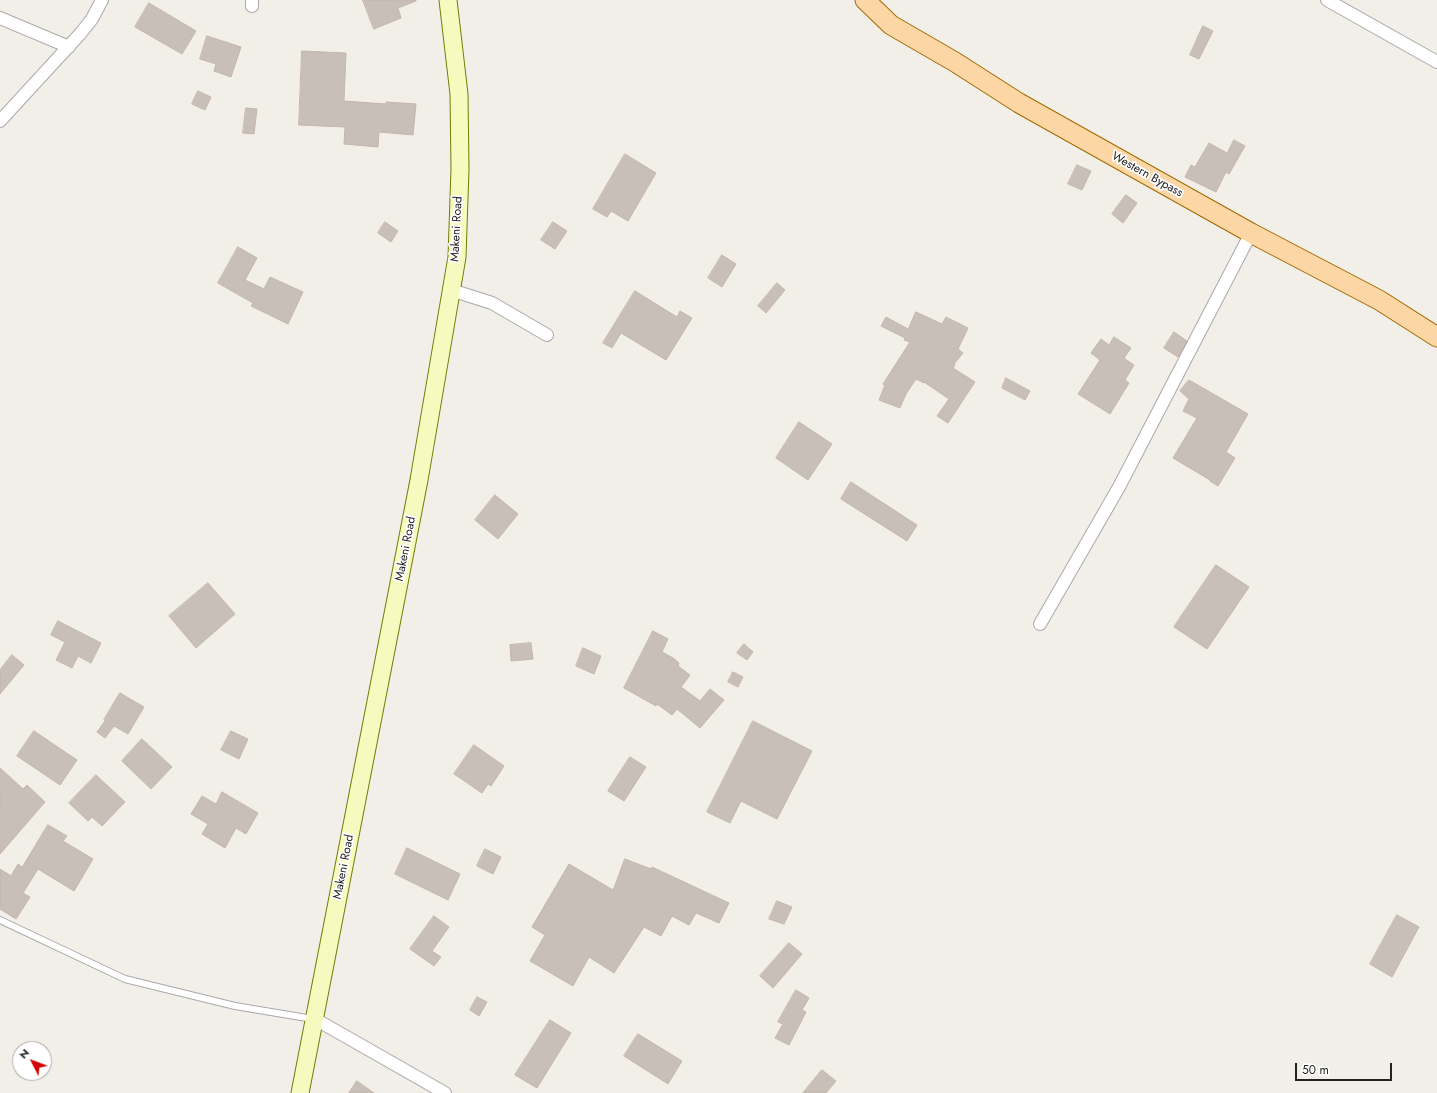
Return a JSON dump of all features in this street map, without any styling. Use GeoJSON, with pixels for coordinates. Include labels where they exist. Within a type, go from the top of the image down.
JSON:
{"type":"FeatureCollection","features":[{"type":"Feature","properties":{"kind":"main road","name":"Makeni Road"},"geometry":{"type":"LineString","coordinates":[[300,1093],[419,480],[457,257],[460,169],[459,102],[448,0]]}},
{"type":"Feature","properties":{"kind":"main road","name":"Western Bypass"},"geometry":{"type":"LineString","coordinates":[[865,0],[891,24],[1020,103],[1251,233],[1379,300],[1437,338]]}},
{"type":"Feature","properties":{"kind":"street"},"geometry":{"type":"LineString","coordinates":[[0,121],[69,47],[92,19],[102,0]]}},
{"type":"Feature","properties":{"kind":"street"},"geometry":{"type":"LineString","coordinates":[[1327,0],[1437,62]]}},
{"type":"Feature","properties":{"kind":"street"},"geometry":{"type":"LineString","coordinates":[[0,18],[69,47]]}},
{"type":"Feature","properties":{"kind":"street"},"geometry":{"type":"LineString","coordinates":[[1040,624],[1119,487],[1251,233]]}},
{"type":"Feature","properties":{"kind":"street"},"geometry":{"type":"LineString","coordinates":[[451,290],[492,303],[547,335]]}},
{"type":"Feature","properties":{"kind":"street"},"geometry":{"type":"LineString","coordinates":[[315,1019],[445,1093]]}},
{"type":"Feature","properties":{"kind":"lane"},"geometry":{"type":"LineString","coordinates":[[0,920],[125,978],[234,1006],[315,1019]]}},
{"type":"Feature","properties":{"kind":"building"},"geometry":{"type":"Polygon","coordinates":[[[363,0],[416,1],[398,8],[401,18],[374,29],[363,0]]]}},
{"type":"Feature","properties":{"kind":"building"},"geometry":{"type":"Polygon","coordinates":[[[149,3],[196,31],[182,54],[135,27],[149,3]]]}},
{"type":"Feature","properties":{"kind":"building"},"geometry":{"type":"Polygon","coordinates":[[[1203,26],[1213,31],[1199,59],[1190,55],[1203,26]]]}},
{"type":"Feature","properties":{"kind":"building"},"geometry":{"type":"Polygon","coordinates":[[[207,36],[241,47],[231,77],[214,71],[216,64],[200,59],[207,36]]]}},
{"type":"Feature","properties":{"kind":"building"},"geometry":{"type":"Polygon","coordinates":[[[302,51],[346,53],[344,101],[386,104],[386,102],[416,104],[413,135],[379,132],[378,147],[344,144],[345,127],[299,125],[302,51]]]}},
{"type":"Feature","properties":{"kind":"building"},"geometry":{"type":"Polygon","coordinates":[[[198,91],[211,97],[205,110],[192,104],[198,91]]]}},
{"type":"Feature","properties":{"kind":"building"},"geometry":{"type":"Polygon","coordinates":[[[246,108],[257,109],[254,134],[243,133],[246,108]]]}},
{"type":"Feature","properties":{"kind":"building"},"geometry":{"type":"Polygon","coordinates":[[[1234,140],[1245,146],[1229,174],[1226,172],[1216,192],[1185,177],[1191,165],[1195,167],[1209,143],[1227,153],[1234,140]]]}},
{"type":"Feature","properties":{"kind":"building"},"geometry":{"type":"Polygon","coordinates":[[[625,154],[656,173],[628,221],[611,211],[607,217],[593,209],[625,154]]]}},
{"type":"Feature","properties":{"kind":"building"},"geometry":{"type":"Polygon","coordinates":[[[1077,165],[1091,171],[1082,190],[1068,184],[1077,165]]]}},
{"type":"Feature","properties":{"kind":"building"},"geometry":{"type":"Polygon","coordinates":[[[1126,195],[1137,203],[1123,223],[1112,214],[1126,195]]]}},
{"type":"Feature","properties":{"kind":"building"},"geometry":{"type":"Polygon","coordinates":[[[385,222],[398,231],[391,242],[378,233],[385,222]]]}},
{"type":"Feature","properties":{"kind":"building"},"geometry":{"type":"Polygon","coordinates":[[[553,222],[567,231],[555,249],[541,240],[553,222]]]}},
{"type":"Feature","properties":{"kind":"building"},"geometry":{"type":"Polygon","coordinates":[[[238,247],[257,258],[245,280],[264,289],[270,277],[303,292],[288,324],[251,306],[253,303],[218,283],[238,247]]]}},
{"type":"Feature","properties":{"kind":"building"},"geometry":{"type":"Polygon","coordinates":[[[722,255],[736,264],[722,287],[708,278],[722,255]]]}},
{"type":"Feature","properties":{"kind":"building"},"geometry":{"type":"Polygon","coordinates":[[[777,283],[785,290],[766,313],[758,306],[777,283]]]}},
{"type":"Feature","properties":{"kind":"building"},"geometry":{"type":"Polygon","coordinates":[[[635,291],[677,317],[680,311],[692,318],[666,360],[621,333],[612,348],[603,343],[635,291]]]}},
{"type":"Feature","properties":{"kind":"building"},"geometry":{"type":"Polygon","coordinates":[[[916,312],[942,324],[946,317],[968,328],[958,349],[963,353],[954,364],[955,365],[953,368],[975,382],[948,423],[937,416],[949,399],[924,382],[916,379],[906,394],[900,408],[879,400],[885,385],[883,384],[910,342],[881,326],[886,317],[908,329],[916,312]]]}},
{"type":"Feature","properties":{"kind":"building"},"geometry":{"type":"Polygon","coordinates":[[[1174,332],[1187,341],[1178,357],[1164,348],[1174,332]]]}},
{"type":"Feature","properties":{"kind":"building"},"geometry":{"type":"Polygon","coordinates":[[[1114,337],[1131,348],[1124,358],[1134,365],[1125,380],[1129,383],[1110,414],[1078,394],[1100,360],[1091,353],[1101,339],[1109,345],[1114,337]]]}},
{"type":"Feature","properties":{"kind":"building"},"geometry":{"type":"Polygon","coordinates":[[[1006,378],[1030,391],[1025,400],[1002,388],[1006,378]]]}},
{"type":"Feature","properties":{"kind":"building"},"geometry":{"type":"Polygon","coordinates":[[[1189,380],[1248,414],[1226,452],[1235,458],[1218,486],[1173,458],[1197,418],[1183,411],[1189,399],[1180,391],[1189,380]]]}},
{"type":"Feature","properties":{"kind":"building"},"geometry":{"type":"Polygon","coordinates":[[[799,422],[832,444],[808,480],[776,458],[799,422]]]}},
{"type":"Feature","properties":{"kind":"building"},"geometry":{"type":"Polygon","coordinates":[[[851,482],[917,525],[907,541],[841,499],[851,482]]]}},
{"type":"Feature","properties":{"kind":"building"},"geometry":{"type":"Polygon","coordinates":[[[495,495],[518,514],[498,539],[475,520],[495,495]]]}},
{"type":"Feature","properties":{"kind":"building"},"geometry":{"type":"Polygon","coordinates":[[[1216,565],[1249,587],[1207,649],[1174,627],[1216,565]]]}},
{"type":"Feature","properties":{"kind":"building"},"geometry":{"type":"Polygon","coordinates":[[[208,583],[235,614],[196,648],[169,616],[208,583]]]}},
{"type":"Feature","properties":{"kind":"building"},"geometry":{"type":"Polygon","coordinates":[[[58,621],[101,643],[91,663],[78,656],[72,668],[56,660],[65,642],[51,635],[58,621]]]}},
{"type":"Feature","properties":{"kind":"building"},"geometry":{"type":"Polygon","coordinates":[[[653,631],[668,639],[662,652],[673,658],[679,663],[678,666],[690,675],[681,687],[700,701],[710,689],[724,700],[700,728],[677,709],[672,715],[657,704],[656,706],[624,688],[653,631]]]}},
{"type":"Feature","properties":{"kind":"building"},"geometry":{"type":"Polygon","coordinates":[[[531,643],[533,659],[511,661],[510,645],[531,643]]]}},
{"type":"Feature","properties":{"kind":"building"},"geometry":{"type":"Polygon","coordinates":[[[744,644],[753,652],[747,660],[737,653],[744,644]]]}},
{"type":"Feature","properties":{"kind":"building"},"geometry":{"type":"Polygon","coordinates":[[[583,648],[601,656],[594,674],[576,666],[583,648]]]}},
{"type":"Feature","properties":{"kind":"building"},"geometry":{"type":"Polygon","coordinates":[[[12,655],[24,665],[0,694],[0,670],[12,655]]]}},
{"type":"Feature","properties":{"kind":"building"},"geometry":{"type":"Polygon","coordinates":[[[733,672],[743,677],[738,687],[728,682],[733,672]]]}},
{"type":"Feature","properties":{"kind":"building"},"geometry":{"type":"Polygon","coordinates":[[[120,693],[144,707],[128,734],[114,726],[105,738],[97,732],[105,721],[104,720],[120,693]]]}},
{"type":"Feature","properties":{"kind":"building"},"geometry":{"type":"Polygon","coordinates":[[[753,721],[812,751],[777,819],[741,801],[730,823],[707,812],[753,721]]]}},
{"type":"Feature","properties":{"kind":"building"},"geometry":{"type":"Polygon","coordinates":[[[34,731],[77,760],[60,785],[17,756],[34,731]]]}},
{"type":"Feature","properties":{"kind":"building"},"geometry":{"type":"Polygon","coordinates":[[[231,731],[248,739],[239,759],[221,750],[231,731]]]}},
{"type":"Feature","properties":{"kind":"building"},"geometry":{"type":"Polygon","coordinates":[[[142,739],[172,767],[151,789],[122,761],[142,739]]]}},
{"type":"Feature","properties":{"kind":"building"},"geometry":{"type":"Polygon","coordinates":[[[474,745],[504,766],[491,786],[488,784],[482,793],[454,774],[474,745]]]}},
{"type":"Feature","properties":{"kind":"building"},"geometry":{"type":"Polygon","coordinates":[[[630,757],[646,767],[624,801],[608,791],[630,757]]]}},
{"type":"Feature","properties":{"kind":"building"},"geometry":{"type":"Polygon","coordinates":[[[0,768],[23,789],[27,785],[45,802],[0,854],[0,768]]]}},
{"type":"Feature","properties":{"kind":"building"},"geometry":{"type":"Polygon","coordinates":[[[96,775],[125,802],[102,826],[92,817],[88,821],[69,803],[96,775]]]}},
{"type":"Feature","properties":{"kind":"building"},"geometry":{"type":"Polygon","coordinates":[[[222,792],[258,813],[246,834],[236,828],[225,848],[202,834],[208,824],[191,814],[202,796],[216,804],[222,792]]]}},
{"type":"Feature","properties":{"kind":"building"},"geometry":{"type":"Polygon","coordinates":[[[48,825],[67,836],[63,841],[93,859],[74,891],[38,869],[23,893],[30,897],[16,919],[0,909],[0,869],[11,876],[18,864],[22,867],[48,825]]]}},
{"type":"Feature","properties":{"kind":"building"},"geometry":{"type":"Polygon","coordinates":[[[407,848],[460,874],[448,900],[395,874],[407,848]]]}},
{"type":"Feature","properties":{"kind":"building"},"geometry":{"type":"Polygon","coordinates":[[[485,849],[501,857],[493,874],[477,866],[485,849]]]}},
{"type":"Feature","properties":{"kind":"building"},"geometry":{"type":"Polygon","coordinates":[[[625,859],[651,869],[652,867],[729,903],[719,923],[696,913],[689,925],[672,916],[661,936],[644,927],[614,973],[589,957],[573,986],[530,961],[545,935],[532,927],[569,864],[613,890],[625,859]]]}},
{"type":"Feature","properties":{"kind":"building"},"geometry":{"type":"Polygon","coordinates":[[[777,901],[792,907],[784,924],[769,919],[777,901]]]}},
{"type":"Feature","properties":{"kind":"building"},"geometry":{"type":"Polygon","coordinates":[[[1397,915],[1419,927],[1392,977],[1370,964],[1397,915]]]}},
{"type":"Feature","properties":{"kind":"building"},"geometry":{"type":"Polygon","coordinates":[[[434,916],[449,927],[432,951],[441,957],[434,966],[410,949],[434,916]]]}},
{"type":"Feature","properties":{"kind":"building"},"geometry":{"type":"Polygon","coordinates":[[[789,943],[802,954],[773,988],[760,976],[789,943]]]}},
{"type":"Feature","properties":{"kind":"building"},"geometry":{"type":"Polygon","coordinates":[[[796,990],[809,998],[802,1010],[806,1012],[789,1045],[775,1038],[783,1024],[778,1022],[796,990]]]}},
{"type":"Feature","properties":{"kind":"building"},"geometry":{"type":"Polygon","coordinates":[[[477,997],[487,1002],[479,1016],[470,1010],[477,997]]]}},
{"type":"Feature","properties":{"kind":"building"},"geometry":{"type":"Polygon","coordinates":[[[550,1020],[571,1033],[537,1088],[515,1075],[550,1020]]]}},
{"type":"Feature","properties":{"kind":"building"},"geometry":{"type":"Polygon","coordinates":[[[638,1034],[682,1061],[668,1084],[624,1056],[638,1034]]]}},
{"type":"Feature","properties":{"kind":"building"},"geometry":{"type":"Polygon","coordinates":[[[822,1070],[836,1081],[826,1093],[803,1093],[822,1070]]]}},
{"type":"Feature","properties":{"kind":"building"},"geometry":{"type":"Polygon","coordinates":[[[357,1081],[374,1093],[349,1093],[357,1081]]]}}]}
